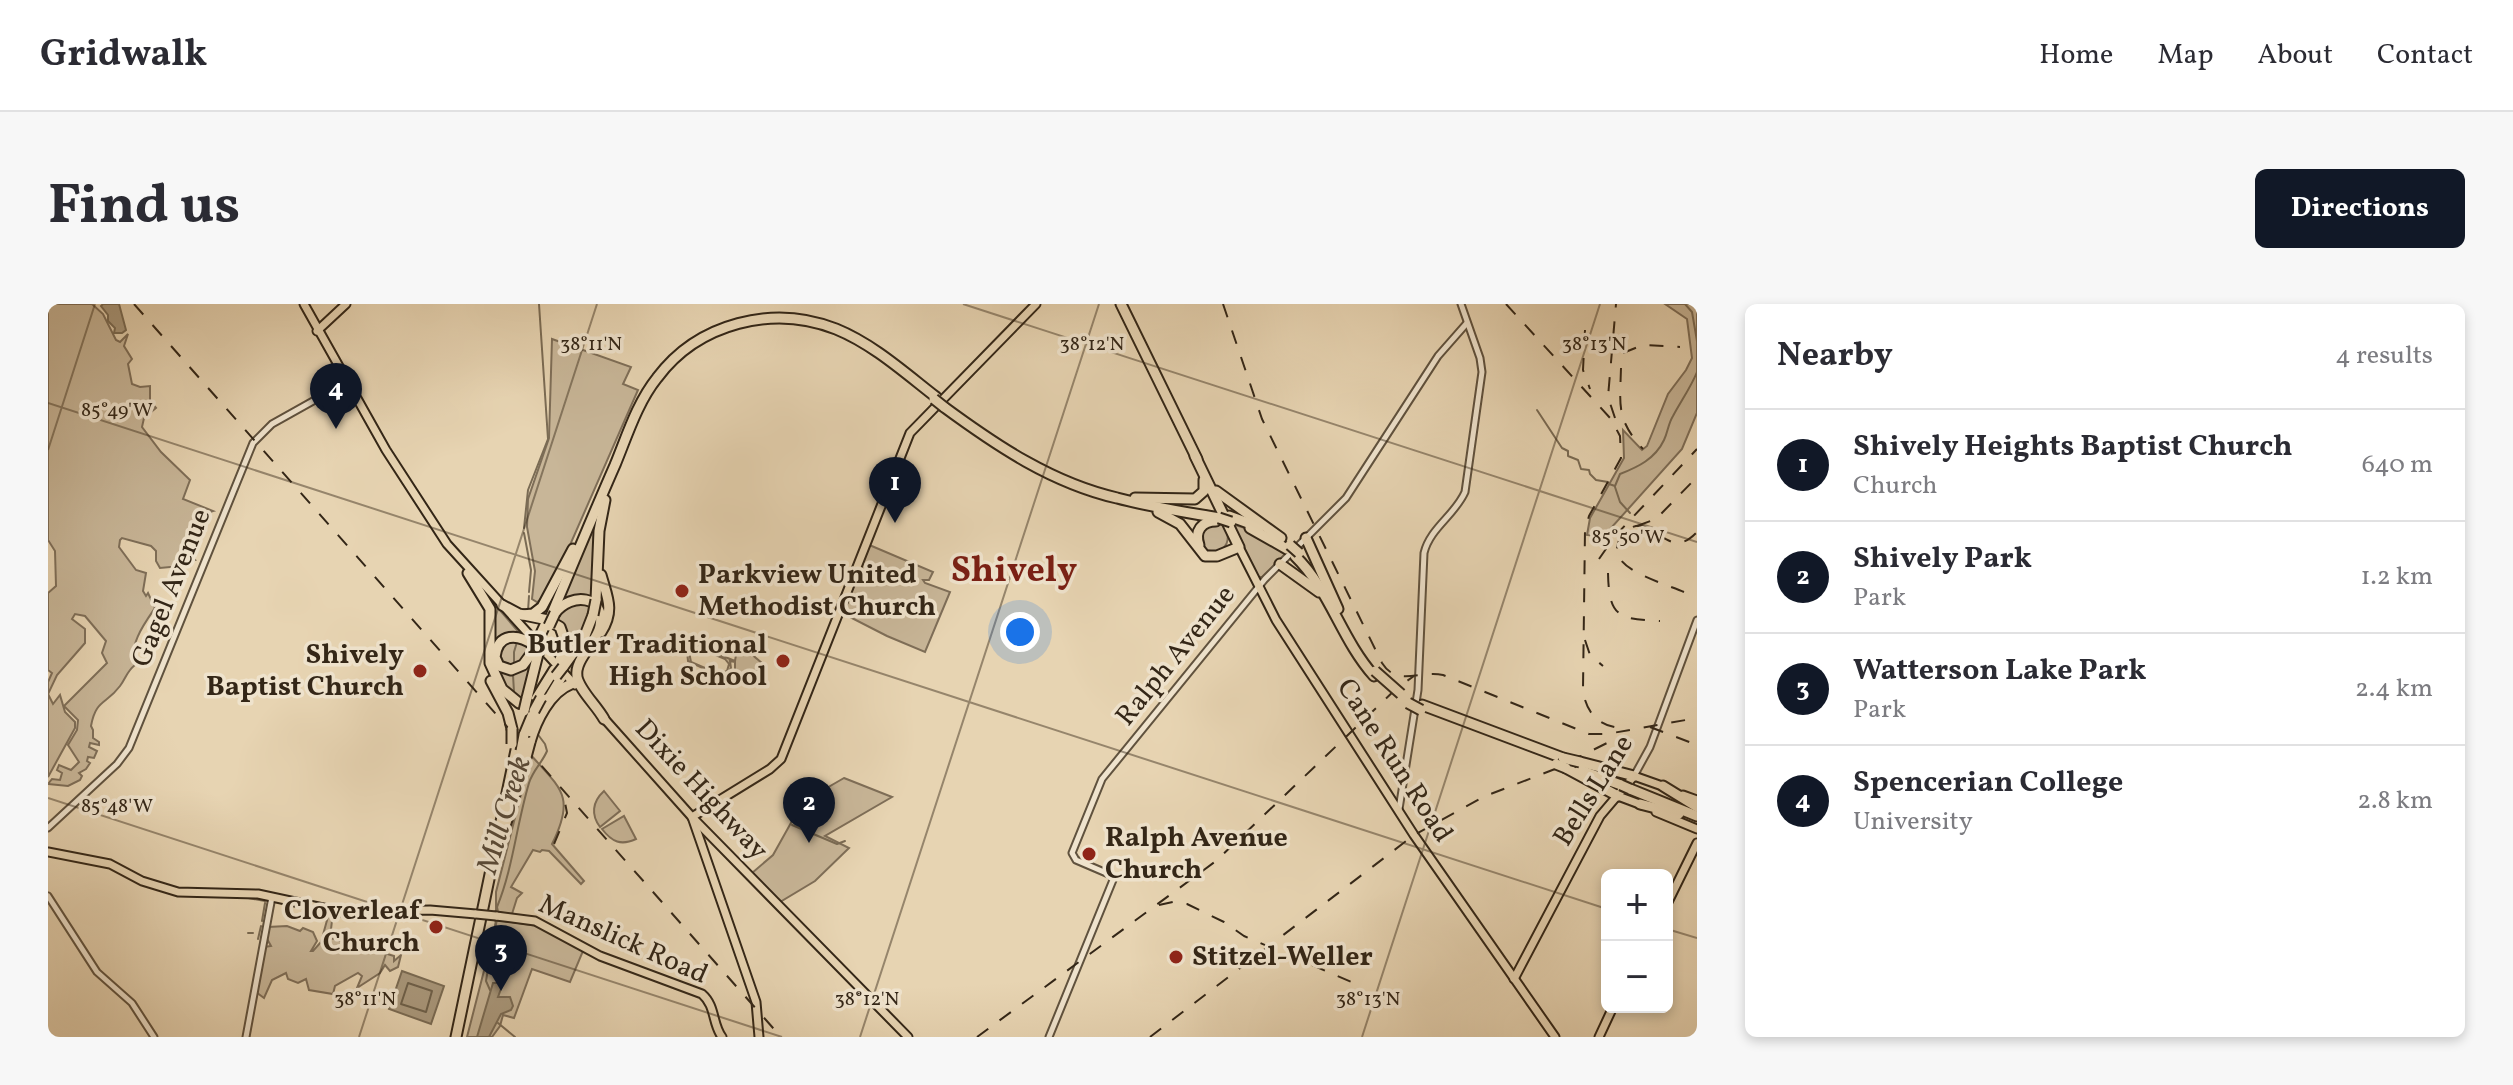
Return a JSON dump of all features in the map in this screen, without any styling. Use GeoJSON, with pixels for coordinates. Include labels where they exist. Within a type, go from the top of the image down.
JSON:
{"type":"FeatureCollection","features":[{"type":"Feature","properties":{"kind":"highway","name":"Cane Run Road"},"geometry":{"type":"LineString","coordinates":[[1127,310],[1239,547]]}},
{"type":"Feature","properties":{"kind":"highway"},"geometry":{"type":"LineString","coordinates":[[459,1037],[522,734],[534,698],[538,645],[642,402],[667,369],[700,339],[728,326],[759,318],[808,322],[854,342],[991,441],[1035,466],[1082,487],[1257,525],[1281,538]]}},
{"type":"Feature","properties":{"kind":"highway"},"geometry":{"type":"LineString","coordinates":[[604,719],[577,677],[596,600],[601,517],[609,489],[648,399],[667,369]]}},
{"type":"Feature","properties":{"kind":"highway"},"geometry":{"type":"LineString","coordinates":[[1207,479],[1220,496],[1281,538],[1317,574],[1338,615]]}},
{"type":"Feature","properties":{"kind":"highway"},"geometry":{"type":"LineString","coordinates":[[1195,499],[1204,491],[1207,479]]}},
{"type":"Feature","properties":{"kind":"highway"},"geometry":{"type":"LineString","coordinates":[[1128,499],[1215,498]]}},
{"type":"Feature","properties":{"kind":"highway"},"geometry":{"type":"LineString","coordinates":[[1128,499],[1177,521],[1205,556],[1217,556],[1239,547]]}},
{"type":"Feature","properties":{"kind":"highway"},"geometry":{"type":"LineString","coordinates":[[522,615],[533,614],[542,607],[598,503]]}},
{"type":"Feature","properties":{"kind":"highway"},"geometry":{"type":"LineString","coordinates":[[1224,519],[1255,530],[1293,551]]}},
{"type":"Feature","properties":{"kind":"highway"},"geometry":{"type":"LineString","coordinates":[[1306,538],[1355,653],[1404,698],[1625,786]]}},
{"type":"Feature","properties":{"kind":"highway"},"geometry":{"type":"LineString","coordinates":[[534,698],[606,624],[610,612],[609,600],[601,578],[598,548]]}},
{"type":"Feature","properties":{"kind":"highway"},"geometry":{"type":"LineString","coordinates":[[1280,564],[1315,588],[1338,615]]}},
{"type":"Feature","properties":{"kind":"highway"},"geometry":{"type":"LineString","coordinates":[[468,573],[487,601],[491,615],[487,658],[489,675],[522,734]]}},
{"type":"Feature","properties":{"kind":"highway"},"geometry":{"type":"LineString","coordinates":[[550,620],[565,602],[577,598],[591,603],[600,616],[600,627],[582,650]]}},
{"type":"Feature","properties":{"kind":"highway"},"geometry":{"type":"LineString","coordinates":[[490,630],[492,669],[502,689],[513,700],[527,705],[540,703],[552,694],[566,641],[560,627],[502,605]]}},
{"type":"Feature","properties":{"kind":"highway"},"geometry":{"type":"LineString","coordinates":[[522,734],[571,684]]}},
{"type":"Feature","properties":{"kind":"highway"},"geometry":{"type":"LineString","coordinates":[[1422,707],[1697,814]]}},
{"type":"Feature","properties":{"kind":"highway"},"geometry":{"type":"LineString","coordinates":[[1663,786],[1697,814]]}},
{"type":"Feature","properties":{"kind":"highway"},"geometry":{"type":"LineString","coordinates":[[1640,804],[1697,814]]}},
{"type":"Feature","properties":{"kind":"main road","name":"Dixie Highway"},"geometry":{"type":"LineString","coordinates":[[301,304],[392,468],[450,548],[692,817],[908,1037]]}},
{"type":"Feature","properties":{"kind":"main road"},"geometry":{"type":"LineString","coordinates":[[317,331],[346,304]]}},
{"type":"Feature","properties":{"kind":"main road"},"geometry":{"type":"LineString","coordinates":[[759,1037],[756,1002],[692,817],[781,759],[910,433],[1036,304]]}},
{"type":"Feature","properties":{"kind":"main road","name":"Dixie Highway"},"geometry":{"type":"LineString","coordinates":[[346,383],[441,541],[594,707]]}},
{"type":"Feature","properties":{"kind":"main road"},"geometry":{"type":"LineString","coordinates":[[374,436],[386,450]]}},
{"type":"Feature","properties":{"kind":"main road","name":"Cane Run Road"},"geometry":{"type":"LineString","coordinates":[[1239,547],[1278,624],[1506,972],[1555,1037]]}},
{"type":"Feature","properties":{"kind":"main road"},"geometry":{"type":"LineString","coordinates":[[1252,575],[1259,579],[1266,577]]}},
{"type":"Feature","properties":{"kind":"main road"},"geometry":{"type":"LineString","coordinates":[[1697,800],[1646,779],[1625,786],[1640,804],[1697,829]]}},
{"type":"Feature","properties":{"kind":"main road","name":"Bells Lane"},"geometry":{"type":"LineString","coordinates":[[1514,979],[1599,817],[1625,786]]}},
{"type":"Feature","properties":{"kind":"main road"},"geometry":{"type":"LineString","coordinates":[[1673,892],[1697,843]]}},
{"type":"Feature","properties":{"kind":"main road","name":"Manslick Road"},"geometry":{"type":"LineString","coordinates":[[48,851],[74,859],[110,864],[146,882],[178,892],[231,893],[337,911],[430,910],[535,921],[600,956],[702,994],[711,1004],[717,1030],[722,1037]]}},
{"type":"Feature","properties":{"kind":"main road"},"geometry":{"type":"LineString","coordinates":[[1506,972],[1516,971],[1522,964]]}},
{"type":"Feature","properties":{"kind":"main road"},"geometry":{"type":"LineString","coordinates":[[1599,1037],[1610,1013]]}},
{"type":"Feature","properties":{"kind":"street"},"geometry":{"type":"LineString","coordinates":[[1399,810],[1418,690],[1424,553],[1430,537],[1460,502],[1468,478],[1482,372],[1461,304]]}},
{"type":"Feature","properties":{"kind":"street","name":"Ralph Avenue"},"geometry":{"type":"LineString","coordinates":[[1049,1037],[1113,880],[1111,875],[1075,860],[1072,853],[1097,787],[1258,586],[1346,498],[1438,356],[1467,323]]}},
{"type":"Feature","properties":{"kind":"street","name":"Gagel Avenue"},"geometry":{"type":"LineString","coordinates":[[48,828],[117,764],[129,748],[253,443],[273,423],[346,383]]}},
{"type":"Feature","properties":{"kind":"street","name":"Bells Lane"},"geometry":{"type":"LineString","coordinates":[[1625,786],[1650,747],[1697,620]]}},
{"type":"Feature","properties":{"kind":"street"},"geometry":{"type":"LineString","coordinates":[[48,896],[97,972],[134,1005],[154,1037]]}},
{"type":"Feature","properties":{"kind":"street"},"geometry":{"type":"LineString","coordinates":[[246,1037],[272,898]]}},
{"type":"Feature","properties":{"kind":"shaded area"},"geometry":{"type":"Polygon","coordinates":[[[48,304],[92,304],[103,314],[116,340],[120,342],[128,334],[124,346],[132,359],[128,364],[132,384],[150,386],[150,401],[156,408],[144,418],[142,427],[161,452],[190,480],[183,499],[213,511],[203,515],[191,527],[184,544],[189,556],[195,560],[181,566],[160,568],[156,551],[151,546],[120,540],[119,547],[136,570],[146,573],[143,591],[146,596],[148,593],[155,608],[135,643],[135,665],[93,717],[93,738],[99,742],[99,745],[90,743],[89,747],[97,751],[94,758],[88,757],[90,763],[79,773],[82,776],[80,780],[68,786],[48,784],[52,779],[60,780],[62,773],[57,770],[59,765],[71,770],[79,762],[68,745],[77,730],[78,720],[64,706],[107,663],[102,653],[106,641],[85,616],[75,614],[72,619],[85,629],[85,643],[57,675],[48,694],[52,673],[48,670],[48,593],[56,586],[55,551],[48,540],[48,304]]]}},
{"type":"Feature","properties":{"kind":"shaded area"},"geometry":{"type":"Polygon","coordinates":[[[1665,304],[1697,304],[1697,413],[1682,449],[1603,537],[1587,535],[1590,518],[1624,458],[1623,430],[1642,450],[1647,446],[1668,394],[1692,358],[1687,319],[1665,304]]]}},
{"type":"Feature","properties":{"kind":"shaded area"},"geometry":{"type":"Polygon","coordinates":[[[552,339],[631,367],[623,384],[638,390],[563,561],[542,599],[537,602],[532,599],[535,571],[527,527],[528,499],[549,438],[552,339]]]}},
{"type":"Feature","properties":{"kind":"shaded area"},"geometry":{"type":"Polygon","coordinates":[[[603,498],[594,603],[586,599],[558,608],[603,498]]]}},
{"type":"Feature","properties":{"kind":"shaded area"},"geometry":{"type":"Polygon","coordinates":[[[1224,523],[1228,536],[1225,547],[1217,552],[1205,550],[1198,541],[1206,524],[1224,523]]]}},
{"type":"Feature","properties":{"kind":"shaded area"},"geometry":{"type":"Polygon","coordinates":[[[1232,524],[1248,529],[1288,552],[1263,577],[1258,577],[1232,524]]]}},
{"type":"Feature","properties":{"kind":"shaded area"},"geometry":{"type":"Polygon","coordinates":[[[867,544],[933,572],[929,580],[923,580],[925,583],[950,592],[925,652],[840,612],[867,544]]]}},
{"type":"Feature","properties":{"kind":"shaded area"},"geometry":{"type":"Polygon","coordinates":[[[492,601],[522,636],[511,635],[494,653],[507,671],[534,654],[523,704],[517,701],[494,672],[492,601]]]}},
{"type":"Feature","properties":{"kind":"shaded area"},"geometry":{"type":"Polygon","coordinates":[[[572,601],[593,606],[584,633],[562,665],[566,652],[553,619],[572,601]]]}},
{"type":"Feature","properties":{"kind":"shaded area"},"geometry":{"type":"Polygon","coordinates":[[[510,638],[533,648],[525,661],[504,668],[496,655],[510,638]]]}},
{"type":"Feature","properties":{"kind":"shaded area"},"geometry":{"type":"Polygon","coordinates":[[[698,646],[735,661],[743,647],[763,664],[746,682],[735,671],[735,662],[730,661],[731,668],[727,674],[717,675],[688,661],[687,651],[698,646]],[[699,648],[689,652],[691,662],[719,674],[727,671],[729,664],[725,659],[699,648]]]}},
{"type":"Feature","properties":{"kind":"shaded area"},"geometry":{"type":"Polygon","coordinates":[[[48,694],[53,704],[60,695],[65,712],[75,722],[75,728],[48,777],[48,694]]]}},
{"type":"Feature","properties":{"kind":"shaded area"},"geometry":{"type":"Polygon","coordinates":[[[529,753],[562,794],[563,815],[552,844],[584,881],[581,884],[549,851],[533,850],[511,887],[522,893],[512,914],[496,912],[496,892],[521,794],[517,792],[529,753]]]}},
{"type":"Feature","properties":{"kind":"shaded area"},"geometry":{"type":"Polygon","coordinates":[[[844,778],[892,797],[825,836],[849,848],[815,881],[780,902],[752,873],[773,855],[792,821],[813,796],[844,778]]]}},
{"type":"Feature","properties":{"kind":"shaded area"},"geometry":{"type":"Polygon","coordinates":[[[604,791],[620,811],[600,827],[594,809],[604,791]]]}},
{"type":"Feature","properties":{"kind":"shaded area"},"geometry":{"type":"Polygon","coordinates":[[[624,816],[636,839],[613,840],[602,829],[624,816]]]}},
{"type":"Feature","properties":{"kind":"shaded area"},"geometry":{"type":"Polygon","coordinates":[[[333,912],[330,938],[345,942],[348,947],[361,946],[394,956],[394,961],[401,955],[398,967],[390,971],[385,965],[380,973],[357,988],[362,976],[358,973],[335,986],[333,994],[309,990],[306,979],[298,983],[288,979],[286,973],[272,980],[264,998],[256,992],[264,947],[271,946],[266,937],[268,927],[287,926],[313,932],[317,941],[313,951],[321,942],[329,913],[333,912]]]}},
{"type":"Feature","properties":{"kind":"shaded area"},"geometry":{"type":"Polygon","coordinates":[[[497,920],[538,926],[583,951],[570,982],[532,969],[514,1018],[503,1015],[492,1037],[467,1037],[497,920]]]}},
{"type":"Feature","properties":{"kind":"water"},"geometry":{"type":"Polygon","coordinates":[[[119,304],[126,330],[114,333],[115,328],[108,321],[108,315],[101,306],[119,304]]]}},
{"type":"Feature","properties":{"kind":"water"},"geometry":{"type":"Polygon","coordinates":[[[402,971],[444,986],[431,1024],[389,1009],[402,971]]]}},
{"type":"Feature","properties":{"kind":"water"},"geometry":{"type":"Polygon","coordinates":[[[493,983],[502,986],[498,997],[510,997],[513,1006],[501,1014],[489,1037],[477,1037],[493,983]]]}},
{"type":"Feature","properties":{"kind":"waterway","name":"Mill Creek"},"geometry":{"type":"LineString","coordinates":[[524,528],[528,490],[548,439],[539,304]]}},
{"type":"Feature","properties":{"kind":"waterway"},"geometry":{"type":"LineString","coordinates":[[1685,304],[1692,312],[1697,341]]}},
{"type":"Feature","properties":{"kind":"waterway"},"geometry":{"type":"LineString","coordinates":[[1609,484],[1615,486],[1620,474],[1656,452],[1697,372]]}},
{"type":"Feature","properties":{"kind":"waterway"},"geometry":{"type":"LineString","coordinates":[[1537,410],[1562,448],[1568,451],[1568,456],[1578,460],[1581,469],[1589,470],[1596,480],[1608,482]]}},
{"type":"Feature","properties":{"kind":"waterway"},"geometry":{"type":"LineString","coordinates":[[1615,487],[1620,502],[1630,513]]}},
{"type":"Feature","properties":{"kind":"waterway","name":"Mill Creek"},"geometry":{"type":"LineString","coordinates":[[524,533],[531,570],[529,592]]}},
{"type":"Feature","properties":{"kind":"waterway","name":"Mill Creek"},"geometry":{"type":"LineString","coordinates":[[528,611],[529,596]]}},
{"type":"Feature","properties":{"kind":"waterway","name":"Mill Creek"},"geometry":{"type":"LineString","coordinates":[[514,663],[517,642]]}},
{"type":"Feature","properties":{"kind":"waterway","name":"Mill Creek"},"geometry":{"type":"LineString","coordinates":[[513,675],[514,692]]}},
{"type":"Feature","properties":{"kind":"waterway","name":"Mill Creek"},"geometry":{"type":"LineString","coordinates":[[498,912],[529,783],[547,751],[536,732]]}},
{"type":"Feature","properties":{"kind":"waterway"},"geometry":{"type":"LineString","coordinates":[[792,825],[837,844],[845,841]]}},
{"type":"Feature","properties":{"kind":"waterway"},"geometry":{"type":"LineString","coordinates":[[243,897],[265,901]]}},
{"type":"Feature","properties":{"kind":"waterway"},"geometry":{"type":"LineString","coordinates":[[262,921],[265,903]]}},
{"type":"Feature","properties":{"kind":"waterway","name":"Mill Creek"},"geometry":{"type":"LineString","coordinates":[[490,990],[486,981],[496,920]]}},
{"type":"Feature","properties":{"kind":"waterway"},"geometry":{"type":"LineString","coordinates":[[258,939],[261,926]]}},
{"type":"Feature","properties":{"kind":"waterway"},"geometry":{"type":"LineString","coordinates":[[248,933],[253,933]]}},
{"type":"Feature","properties":{"kind":"waterway","name":"Mill Creek"},"geometry":{"type":"LineString","coordinates":[[498,1023],[515,1037]]}},
{"type":"Feature","properties":{"kind":"railway"},"geometry":{"type":"LineString","coordinates":[[134,304],[781,1037]]}},
{"type":"Feature","properties":{"kind":"railway"},"geometry":{"type":"LineString","coordinates":[[1223,304],[1262,419],[1388,670],[1402,676],[1443,675],[1589,734],[1607,734],[1697,718]]}},
{"type":"Feature","properties":{"kind":"railway"},"geometry":{"type":"LineString","coordinates":[[1506,304],[1611,419],[1620,436],[1621,458],[1589,516],[1585,530],[1583,689],[1587,705],[1595,717],[1606,725],[1622,728]]}},
{"type":"Feature","properties":{"kind":"railway"},"geometry":{"type":"LineString","coordinates":[[1615,418],[1608,397],[1616,304]]}},
{"type":"Feature","properties":{"kind":"railway"},"geometry":{"type":"LineString","coordinates":[[1585,330],[1583,370],[1590,389]]}},
{"type":"Feature","properties":{"kind":"railway"},"geometry":{"type":"LineString","coordinates":[[1623,353],[1643,345],[1680,347]]}},
{"type":"Feature","properties":{"kind":"railway"},"geometry":{"type":"LineString","coordinates":[[1621,368],[1624,420],[1643,449]]}},
{"type":"Feature","properties":{"kind":"railway"},"geometry":{"type":"LineString","coordinates":[[1599,559],[1615,536],[1697,449]]}},
{"type":"Feature","properties":{"kind":"railway"},"geometry":{"type":"LineString","coordinates":[[1637,526],[1656,519],[1697,477]]}},
{"type":"Feature","properties":{"kind":"railway"},"geometry":{"type":"LineString","coordinates":[[1684,592],[1633,570],[1619,558],[1618,544],[1627,530],[1636,526],[1677,543],[1690,539],[1697,532]]}},
{"type":"Feature","properties":{"kind":"railway"},"geometry":{"type":"LineString","coordinates":[[1608,573],[1611,599],[1619,613],[1634,619],[1660,621]]}},
{"type":"Feature","properties":{"kind":"railway"},"geometry":{"type":"LineString","coordinates":[[1585,640],[1590,655],[1603,666]]}},
{"type":"Feature","properties":{"kind":"railway"},"geometry":{"type":"LineString","coordinates":[[977,1037],[1216,861],[1397,688],[1414,676]]}},
{"type":"Feature","properties":{"kind":"railway"},"geometry":{"type":"LineString","coordinates":[[1650,727],[1697,745]]}},
{"type":"Feature","properties":{"kind":"railway"},"geometry":{"type":"LineString","coordinates":[[1150,1037],[1414,835],[1483,797],[1555,769],[1619,737]]}},
{"type":"Feature","properties":{"kind":"railway"},"geometry":{"type":"LineString","coordinates":[[554,844],[567,813],[563,792]]}},
{"type":"Feature","properties":{"kind":"railway"},"geometry":{"type":"LineString","coordinates":[[1159,905],[1173,902],[1187,904],[1224,922],[1244,936],[1363,987]]}},
{"type":"Feature","properties":{"kind":"place","name":"Spencerian College"},"geometry":{"type":"Point","coordinates":[336,429]}},
{"type":"Feature","properties":{"kind":"place","name":"Shively Heights Baptist Church"},"geometry":{"type":"Point","coordinates":[895,523]}},
{"type":"Feature","properties":{"kind":"place","name":"Parkview United Methodist Church"},"geometry":{"type":"Point","coordinates":[682,591]}},
{"type":"Feature","properties":{"kind":"place","name":"Butler Traditional High School"},"geometry":{"type":"Point","coordinates":[783,661]}},
{"type":"Feature","properties":{"kind":"place","name":"Shively Baptist Church"},"geometry":{"type":"Point","coordinates":[420,671]}},
{"type":"Feature","properties":{"kind":"place","name":"Shively Park"},"geometry":{"type":"Point","coordinates":[809,843]}},
{"type":"Feature","properties":{"kind":"place","name":"Ralph Avenue Church"},"geometry":{"type":"Point","coordinates":[1089,854]}},
{"type":"Feature","properties":{"kind":"place","name":"Cloverleaf Church"},"geometry":{"type":"Point","coordinates":[436,927]}},
{"type":"Feature","properties":{"kind":"place","name":"Stitzel-Weller"},"geometry":{"type":"Point","coordinates":[1176,957]}},
{"type":"Feature","properties":{"kind":"place","name":"Watterson Lake Park"},"geometry":{"type":"Point","coordinates":[501,991]}},
{"type":"Feature","properties":{"kind":"district","name":"Shively"},"geometry":{"type":"Point","coordinates":[1014,572]}}]}
